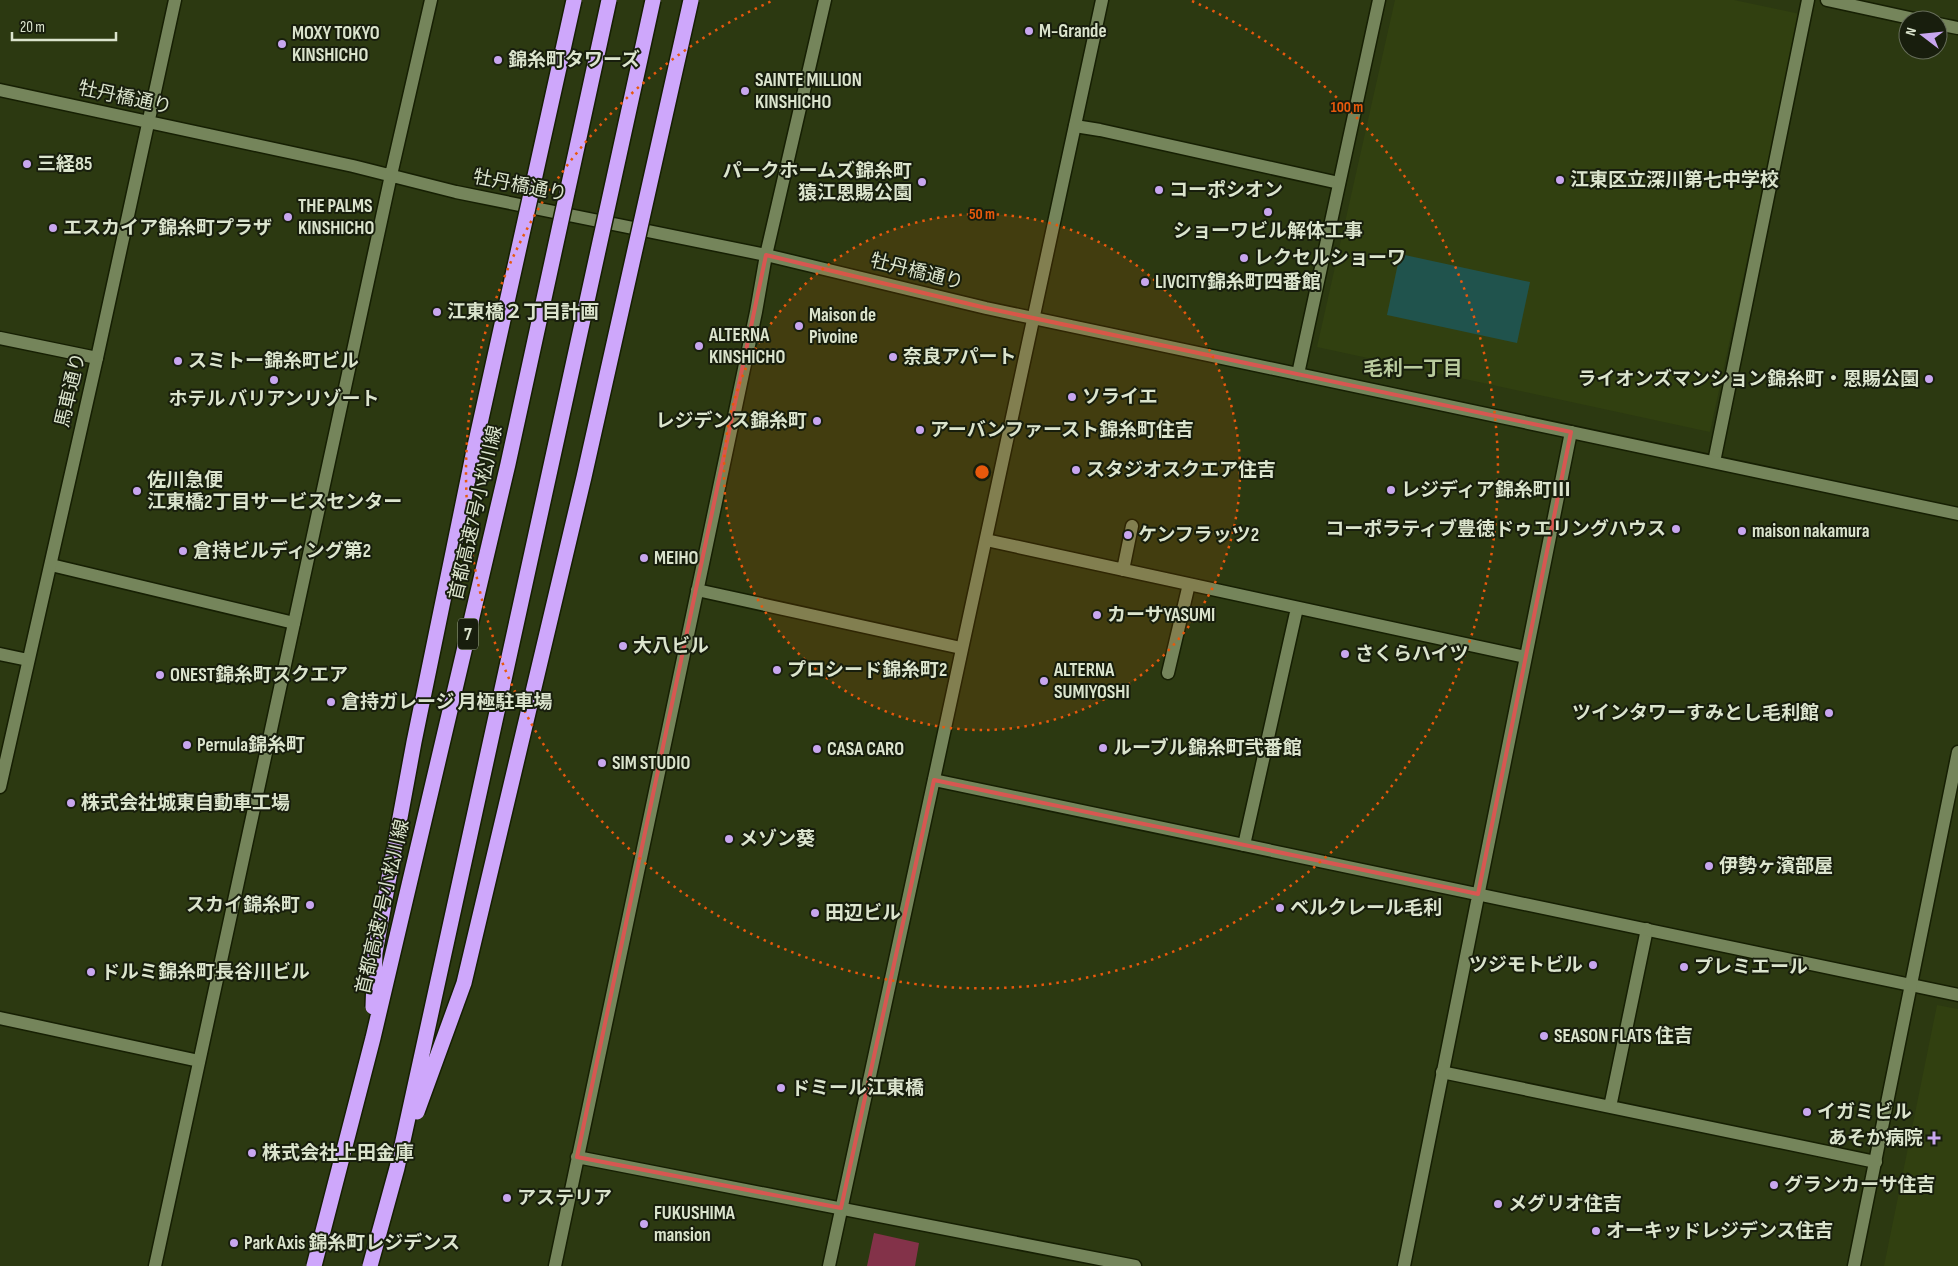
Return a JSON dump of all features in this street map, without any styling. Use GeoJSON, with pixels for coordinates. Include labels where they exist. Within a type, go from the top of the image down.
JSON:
{"type":"FeatureCollection","features":[{"type":"Feature","properties":{"kind":"highway"},"geometry":{"type":"LineString","coordinates":[[373,1038],[375,953],[414,742],[473,455],[574,0]]}},
{"type":"Feature","properties":{"kind":"highway","name":"首都高速7号小松川線"},"geometry":{"type":"LineString","coordinates":[[314,1266],[373,1038],[508,464],[609,0]]}},
{"type":"Feature","properties":{"kind":"highway"},"geometry":{"type":"LineString","coordinates":[[370,1266],[397,1168],[653,0]]}},
{"type":"Feature","properties":{"kind":"highway"},"geometry":{"type":"LineString","coordinates":[[397,1168],[464,983],[584,477],[691,0]]}},
{"type":"Feature","properties":{"kind":"street","name":"馬車通り"},"geometry":{"type":"LineString","coordinates":[[0,787],[51,565],[175,0]]}},
{"type":"Feature","properties":{"kind":"street"},"geometry":{"type":"LineString","coordinates":[[155,1266],[391,175],[431,0]]}},
{"type":"Feature","properties":{"kind":"street"},"geometry":{"type":"LineString","coordinates":[[555,1266],[756,312],[766,255],[824,0]]}},
{"type":"Feature","properties":{"kind":"street"},"geometry":{"type":"LineString","coordinates":[[829,1266],[1102,0]]}},
{"type":"Feature","properties":{"kind":"street"},"geometry":{"type":"LineString","coordinates":[[1298,374],[1379,0]]}},
{"type":"Feature","properties":{"kind":"street"},"geometry":{"type":"LineString","coordinates":[[1714,462],[1808,0]]}},
{"type":"Feature","properties":{"kind":"street"},"geometry":{"type":"LineString","coordinates":[[1827,0],[1898,15]]}},
{"type":"Feature","properties":{"kind":"street","name":"牡丹橋通り"},"geometry":{"type":"LineString","coordinates":[[0,90],[391,175],[456,192],[766,255],[1033,318],[1958,514]]}},
{"type":"Feature","properties":{"kind":"street"},"geometry":{"type":"LineString","coordinates":[[1075,126],[1339,183]]}},
{"type":"Feature","properties":{"kind":"street"},"geometry":{"type":"LineString","coordinates":[[0,338],[97,358]]}},
{"type":"Feature","properties":{"kind":"street"},"geometry":{"type":"LineString","coordinates":[[1404,1266],[1571,432]]}},
{"type":"Feature","properties":{"kind":"street"},"geometry":{"type":"LineString","coordinates":[[1123,570],[1132,526]]}},
{"type":"Feature","properties":{"kind":"street"},"geometry":{"type":"LineString","coordinates":[[986,540],[1525,657]]}},
{"type":"Feature","properties":{"kind":"street"},"geometry":{"type":"LineString","coordinates":[[51,565],[294,623]]}},
{"type":"Feature","properties":{"kind":"street"},"geometry":{"type":"LineString","coordinates":[[1168,673],[1188,584]]}},
{"type":"Feature","properties":{"kind":"street"},"geometry":{"type":"LineString","coordinates":[[697,590],[961,648]]}},
{"type":"Feature","properties":{"kind":"street"},"geometry":{"type":"LineString","coordinates":[[1244,845],[1297,608]]}},
{"type":"Feature","properties":{"kind":"street"},"geometry":{"type":"LineString","coordinates":[[0,654],[28,660]]}},
{"type":"Feature","properties":{"kind":"street"},"geometry":{"type":"LineString","coordinates":[[1854,1266],[1957,758]]}},
{"type":"Feature","properties":{"kind":"street"},"geometry":{"type":"LineString","coordinates":[[934,780],[1958,995]]}},
{"type":"Feature","properties":{"kind":"street"},"geometry":{"type":"LineString","coordinates":[[1610,1107],[1647,929]]}},
{"type":"Feature","properties":{"kind":"street"},"geometry":{"type":"LineString","coordinates":[[0,1018],[199,1061]]}},
{"type":"Feature","properties":{"kind":"street"},"geometry":{"type":"LineString","coordinates":[[1442,1072],[1876,1162]]}},
{"type":"Feature","properties":{"kind":"street"},"geometry":{"type":"LineString","coordinates":[[577,1157],[1135,1266]]}},
{"type":"Feature","properties":{"kind":"highlighted area"},"geometry":{"type":"Polygon","coordinates":[[[766,255],[986,308],[1571,432],[1478,894],[934,780],[841,1208],[577,1157],[766,255]]]}},
{"type":"Feature","properties":{"kind":"shaded area","name":"江東区立深川第七中学校"},"geometry":{"type":"Polygon","coordinates":[[[1395,0],[1734,0],[1800,14],[1710,432],[1317,347],[1395,0]]]}},
{"type":"Feature","properties":{"kind":"shaded area","name":"あそか病院"},"geometry":{"type":"Polygon","coordinates":[[[1937,1005],[1958,1009],[1958,1266],[1884,1266],[1937,1005]]]}},
{"type":"Feature","properties":{"kind":"shaded area"},"geometry":{"type":"Polygon","coordinates":[[[874,1233],[919,1243],[915,1266],[867,1266],[874,1233]]]}},
{"type":"Feature","properties":{"kind":"water"},"geometry":{"type":"Polygon","coordinates":[[[1400,254],[1530,282],[1517,343],[1387,315],[1400,254]]]}},
{"type":"Feature","properties":{"kind":"place","name":"M-Grande"},"geometry":{"type":"Point","coordinates":[1029,31]}},
{"type":"Feature","properties":{"kind":"place","name":"MOXY TOKYO KINSHICHO"},"geometry":{"type":"Point","coordinates":[282,44]}},
{"type":"Feature","properties":{"kind":"place","name":"錦糸町タワーズ"},"geometry":{"type":"Point","coordinates":[498,60]}},
{"type":"Feature","properties":{"kind":"place","name":"SAINTE MILLION KINSHICHO"},"geometry":{"type":"Point","coordinates":[745,91]}},
{"type":"Feature","properties":{"kind":"place","name":"三経85"},"geometry":{"type":"Point","coordinates":[27,164]}},
{"type":"Feature","properties":{"kind":"place","name":"江東区立深川第七中学校"},"geometry":{"type":"Point","coordinates":[1560,180]}},
{"type":"Feature","properties":{"kind":"place","name":"パークホームズ錦糸町 猿江恩賜公園"},"geometry":{"type":"Point","coordinates":[922,182]}},
{"type":"Feature","properties":{"kind":"place","name":"コーポシオン"},"geometry":{"type":"Point","coordinates":[1159,190]}},
{"type":"Feature","properties":{"kind":"place","name":"ショーワビル解体工事"},"geometry":{"type":"Point","coordinates":[1268,212]}},
{"type":"Feature","properties":{"kind":"place","name":"THE PALMS KINSHICHO"},"geometry":{"type":"Point","coordinates":[288,217]}},
{"type":"Feature","properties":{"kind":"place","name":"エスカイア錦糸町プラザ"},"geometry":{"type":"Point","coordinates":[53,228]}},
{"type":"Feature","properties":{"kind":"place","name":"レクセルショーワ"},"geometry":{"type":"Point","coordinates":[1244,258]}},
{"type":"Feature","properties":{"kind":"place","name":"LIVCITY錦糸町四番館"},"geometry":{"type":"Point","coordinates":[1145,282]}},
{"type":"Feature","properties":{"kind":"place","name":"江東橋２丁目計画"},"geometry":{"type":"Point","coordinates":[437,312]}},
{"type":"Feature","properties":{"kind":"place","name":"Maison de Pivoine"},"geometry":{"type":"Point","coordinates":[799,326]}},
{"type":"Feature","properties":{"kind":"place","name":"ALTERNA KINSHICHO"},"geometry":{"type":"Point","coordinates":[699,346]}},
{"type":"Feature","properties":{"kind":"place","name":"奈良アパート"},"geometry":{"type":"Point","coordinates":[893,357]}},
{"type":"Feature","properties":{"kind":"place","name":"スミトー錦糸町ビル"},"geometry":{"type":"Point","coordinates":[178,361]}},
{"type":"Feature","properties":{"kind":"place","name":"ライオンズマンション錦糸町・恩賜公園"},"geometry":{"type":"Point","coordinates":[1929,379]}},
{"type":"Feature","properties":{"kind":"place","name":"ホテル バリアンリゾート"},"geometry":{"type":"Point","coordinates":[274,380]}},
{"type":"Feature","properties":{"kind":"place","name":"ソライエ"},"geometry":{"type":"Point","coordinates":[1072,397]}},
{"type":"Feature","properties":{"kind":"place","name":"レジデンス錦糸町"},"geometry":{"type":"Point","coordinates":[817,421]}},
{"type":"Feature","properties":{"kind":"place","name":"アーバンファースト錦糸町住吉"},"geometry":{"type":"Point","coordinates":[920,430]}},
{"type":"Feature","properties":{"kind":"place","name":"スタジオスクエア住吉"},"geometry":{"type":"Point","coordinates":[1076,470]}},
{"type":"Feature","properties":{"kind":"place","name":"レジディア錦糸町Ⅲ"},"geometry":{"type":"Point","coordinates":[1391,490]}},
{"type":"Feature","properties":{"kind":"place","name":"佐川急便 江東橋2丁目サービスセンター"},"geometry":{"type":"Point","coordinates":[137,491]}},
{"type":"Feature","properties":{"kind":"place","name":"コーポラティブ豊徳ドゥエリングハウス"},"geometry":{"type":"Point","coordinates":[1676,529]}},
{"type":"Feature","properties":{"kind":"place","name":"maison nakamura"},"geometry":{"type":"Point","coordinates":[1742,531]}},
{"type":"Feature","properties":{"kind":"place","name":"ケンフラッツ2"},"geometry":{"type":"Point","coordinates":[1128,535]}},
{"type":"Feature","properties":{"kind":"place","name":"倉持ビルディング第2"},"geometry":{"type":"Point","coordinates":[183,551]}},
{"type":"Feature","properties":{"kind":"place","name":"MEIHO"},"geometry":{"type":"Point","coordinates":[644,558]}},
{"type":"Feature","properties":{"kind":"place","name":"カーサYASUMI"},"geometry":{"type":"Point","coordinates":[1097,615]}},
{"type":"Feature","properties":{"kind":"place","name":"大八ビル"},"geometry":{"type":"Point","coordinates":[623,646]}},
{"type":"Feature","properties":{"kind":"place","name":"さくらハイツ"},"geometry":{"type":"Point","coordinates":[1345,654]}},
{"type":"Feature","properties":{"kind":"place","name":"プロシード錦糸町2"},"geometry":{"type":"Point","coordinates":[777,670]}},
{"type":"Feature","properties":{"kind":"place","name":"ONEST錦⽷町スクエア"},"geometry":{"type":"Point","coordinates":[160,675]}},
{"type":"Feature","properties":{"kind":"place","name":"ALTERNA SUMIYOSHI"},"geometry":{"type":"Point","coordinates":[1044,681]}},
{"type":"Feature","properties":{"kind":"place","name":"倉持ガレージ 月極駐車場"},"geometry":{"type":"Point","coordinates":[331,702]}},
{"type":"Feature","properties":{"kind":"place","name":"ツインタワーすみとし毛利館"},"geometry":{"type":"Point","coordinates":[1829,713]}},
{"type":"Feature","properties":{"kind":"place","name":"Pernula錦糸町"},"geometry":{"type":"Point","coordinates":[187,745]}},
{"type":"Feature","properties":{"kind":"place","name":"ルーブル錦糸町弐番館"},"geometry":{"type":"Point","coordinates":[1103,748]}},
{"type":"Feature","properties":{"kind":"place","name":"CASA CARO"},"geometry":{"type":"Point","coordinates":[817,749]}},
{"type":"Feature","properties":{"kind":"place","name":"SIM STUDIO"},"geometry":{"type":"Point","coordinates":[602,763]}},
{"type":"Feature","properties":{"kind":"place","name":"株式会社城東自動車工場"},"geometry":{"type":"Point","coordinates":[71,803]}},
{"type":"Feature","properties":{"kind":"place","name":"メゾン葵"},"geometry":{"type":"Point","coordinates":[729,839]}},
{"type":"Feature","properties":{"kind":"place","name":"伊勢ヶ濱部屋"},"geometry":{"type":"Point","coordinates":[1709,866]}},
{"type":"Feature","properties":{"kind":"place","name":"スカイ錦糸町"},"geometry":{"type":"Point","coordinates":[310,905]}},
{"type":"Feature","properties":{"kind":"place","name":"ベルクレール毛利"},"geometry":{"type":"Point","coordinates":[1280,908]}},
{"type":"Feature","properties":{"kind":"place","name":"田辺ビル"},"geometry":{"type":"Point","coordinates":[815,913]}},
{"type":"Feature","properties":{"kind":"place","name":"ツジモトビル"},"geometry":{"type":"Point","coordinates":[1593,965]}},
{"type":"Feature","properties":{"kind":"place","name":"プレミエール"},"geometry":{"type":"Point","coordinates":[1684,967]}},
{"type":"Feature","properties":{"kind":"place","name":"ドルミ錦糸町長谷川ビル"},"geometry":{"type":"Point","coordinates":[91,972]}},
{"type":"Feature","properties":{"kind":"place","name":"SEASON FLATS 住吉"},"geometry":{"type":"Point","coordinates":[1544,1036]}},
{"type":"Feature","properties":{"kind":"place","name":"ドミール江東橋"},"geometry":{"type":"Point","coordinates":[781,1088]}},
{"type":"Feature","properties":{"kind":"place","name":"イガミビル"},"geometry":{"type":"Point","coordinates":[1807,1112]}},
{"type":"Feature","properties":{"kind":"place","name":"あそか病院"},"geometry":{"type":"Point","coordinates":[1934,1138]}},
{"type":"Feature","properties":{"kind":"place","name":"株式会社上田金庫"},"geometry":{"type":"Point","coordinates":[252,1153]}},
{"type":"Feature","properties":{"kind":"place","name":"グランカーサ住吉"},"geometry":{"type":"Point","coordinates":[1774,1185]}},
{"type":"Feature","properties":{"kind":"place","name":"アステリア"},"geometry":{"type":"Point","coordinates":[507,1198]}},
{"type":"Feature","properties":{"kind":"place","name":"メグリオ住吉"},"geometry":{"type":"Point","coordinates":[1498,1204]}},
{"type":"Feature","properties":{"kind":"place","name":"FUKUSHIMA mansion"},"geometry":{"type":"Point","coordinates":[644,1224]}},
{"type":"Feature","properties":{"kind":"place","name":"オーキッドレジデンス住吉"},"geometry":{"type":"Point","coordinates":[1596,1231]}},
{"type":"Feature","properties":{"kind":"place","name":"Park Axis 錦糸町レジデンス"},"geometry":{"type":"Point","coordinates":[234,1243]}},
{"type":"Feature","properties":{"kind":"district","name":"毛利一丁目"},"geometry":{"type":"Point","coordinates":[1413,369]}}]}
